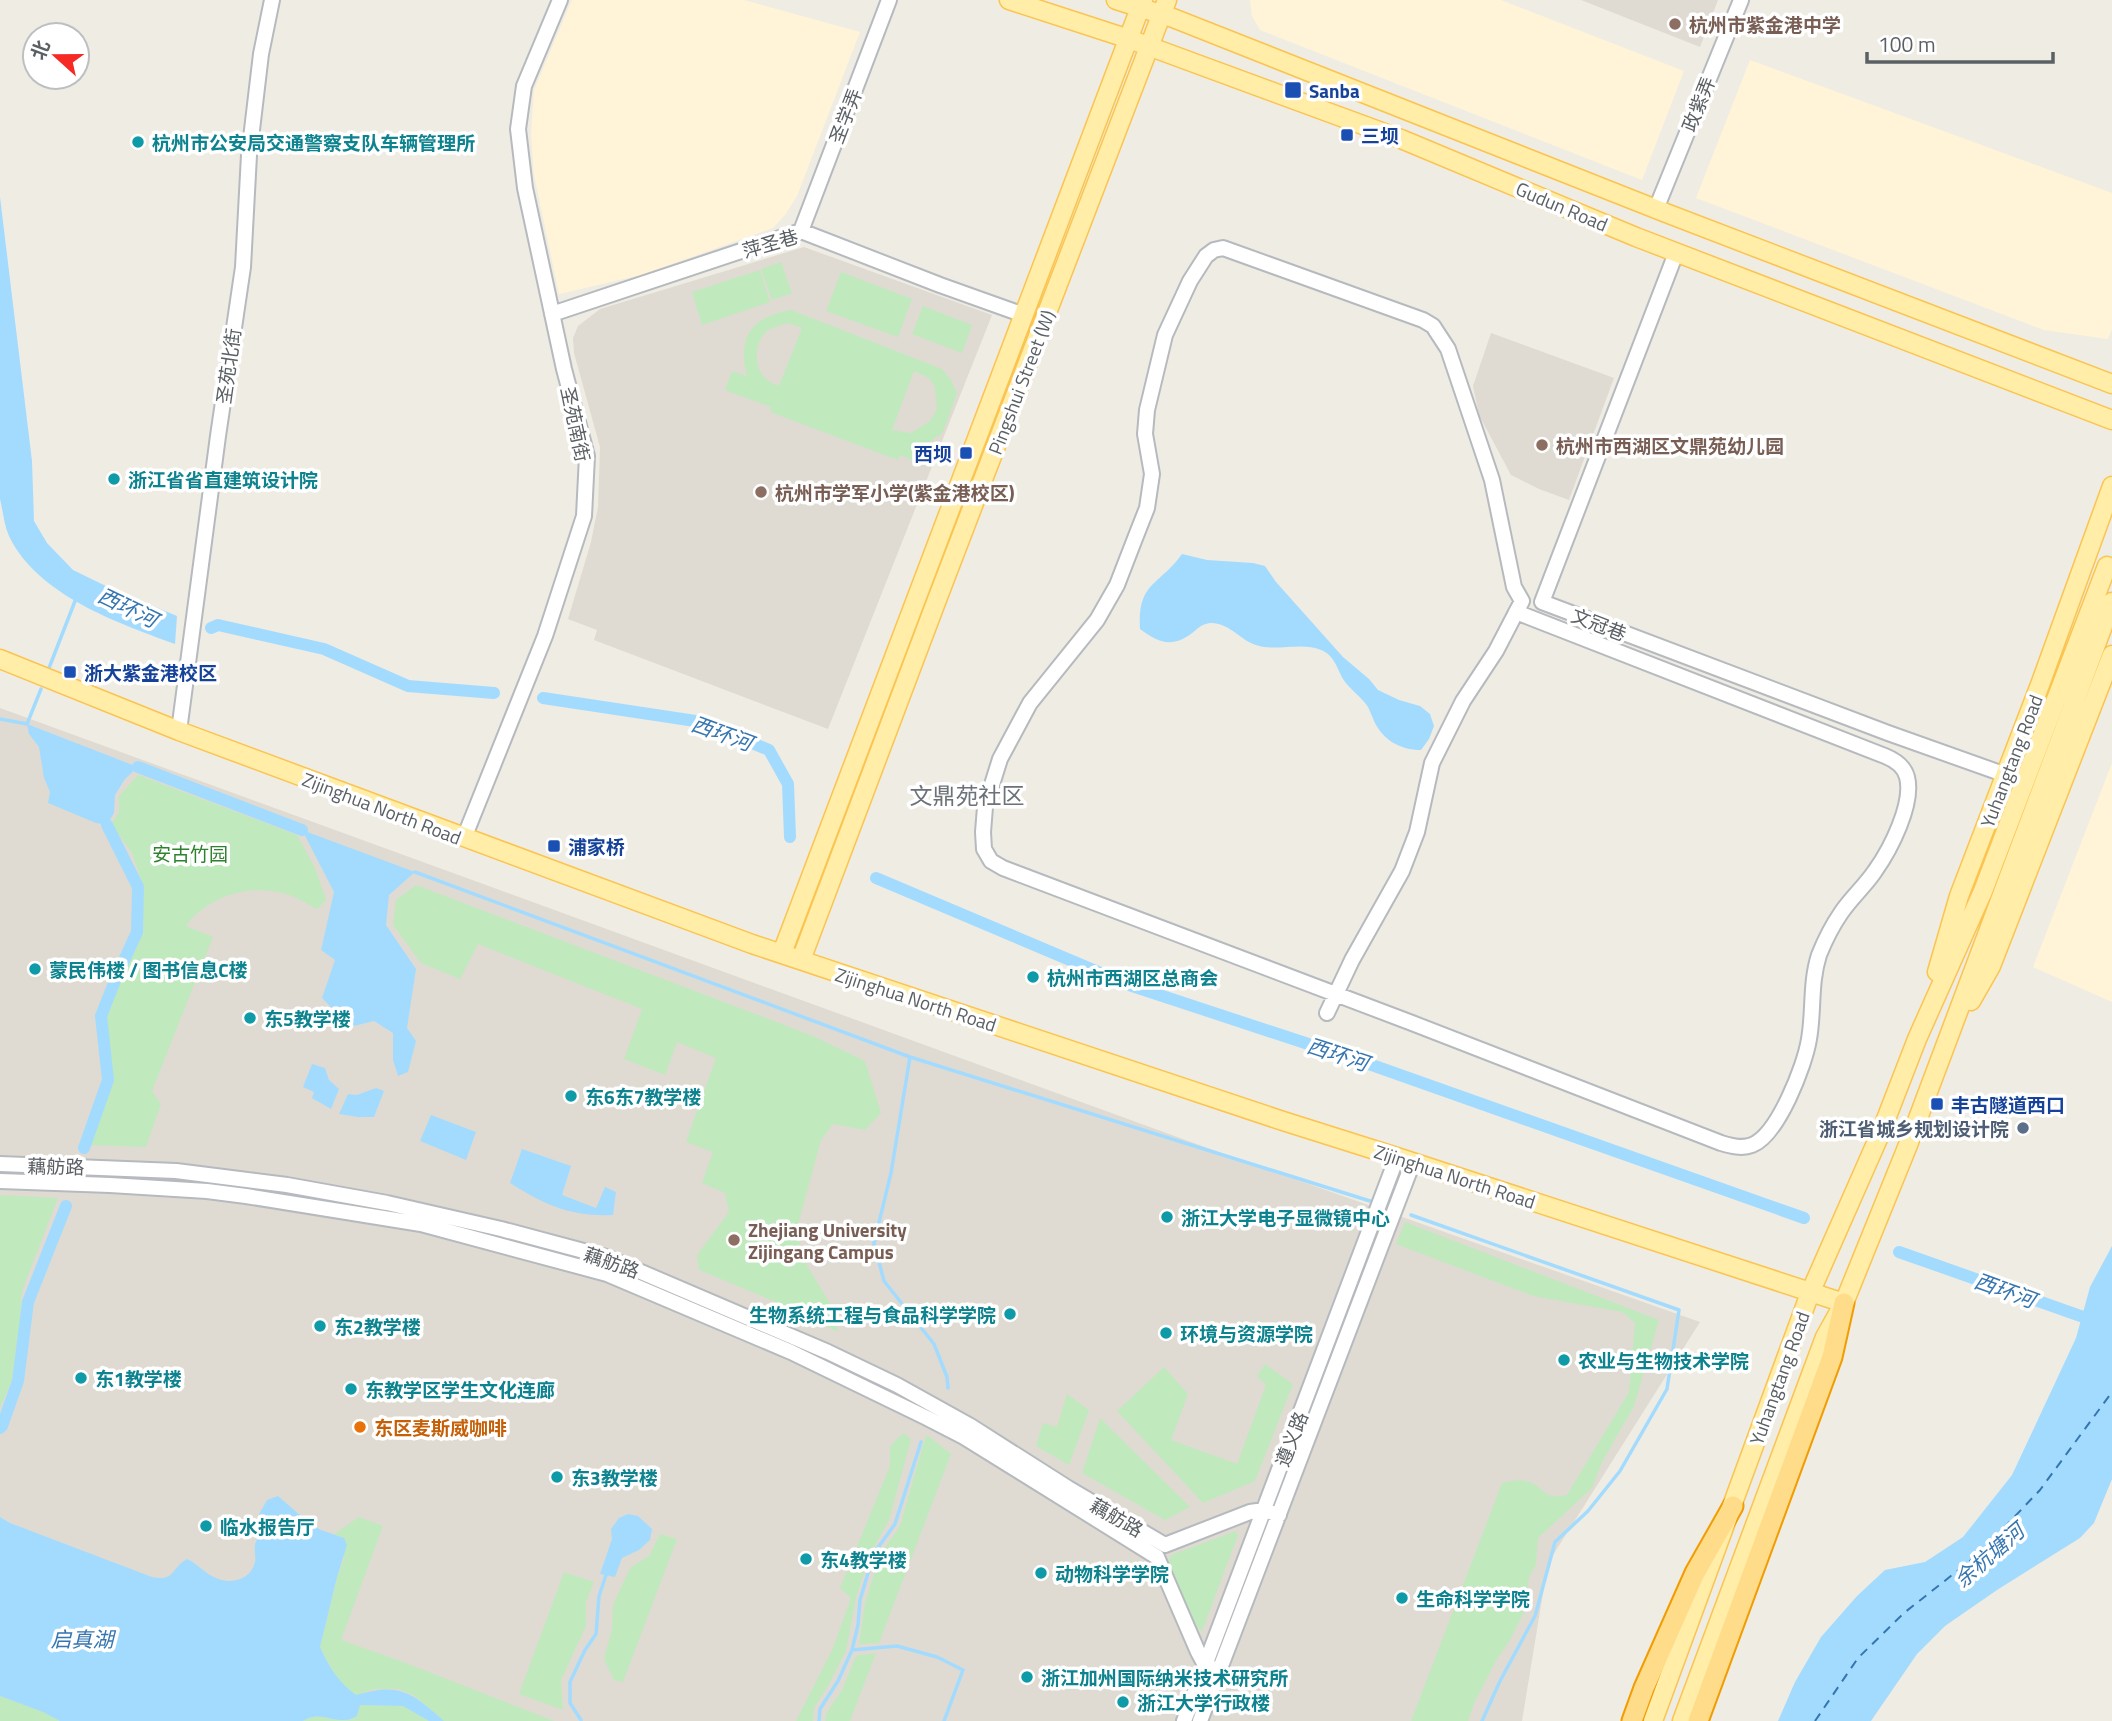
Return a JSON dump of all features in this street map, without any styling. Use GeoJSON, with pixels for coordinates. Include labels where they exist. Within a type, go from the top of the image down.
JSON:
{"type":"FeatureCollection","features":[{"type":"Feature","properties":{"kind":"highway"},"geometry":{"type":"LineString","coordinates":[[1698,1721],[1832,1357],[1844,1303]]}},
{"type":"Feature","properties":{"kind":"highway"},"geometry":{"type":"LineString","coordinates":[[1632,1721],[1695,1573],[1733,1506]]}},
{"type":"Feature","properties":{"kind":"main road","name":"Gudun Road"},"geometry":{"type":"LineString","coordinates":[[1009,0],[1129,39],[1401,139],[1676,253],[2112,420]]}},
{"type":"Feature","properties":{"kind":"main road","name":"Gudun Road"},"geometry":{"type":"LineString","coordinates":[[1116,0],[1165,7],[1656,209],[2112,384]]}},
{"type":"Feature","properties":{"kind":"main road","name":"Pingshui Street (W)"},"geometry":{"type":"LineString","coordinates":[[782,953],[1142,3]]}},
{"type":"Feature","properties":{"kind":"main road","name":"Pingshui Street (W)"},"geometry":{"type":"LineString","coordinates":[[801,960],[1165,7]]}},
{"type":"Feature","properties":{"kind":"main road","name":"Yuhangtang Road"},"geometry":{"type":"LineString","coordinates":[[1917,1039],[1959,896],[2112,486]]}},
{"type":"Feature","properties":{"kind":"main road","name":"Yuhangtang Road"},"geometry":{"type":"LineString","coordinates":[[1653,1721],[1810,1293],[1871,1154],[1917,1039],[1983,891],[2107,566]]}},
{"type":"Feature","properties":{"kind":"main road","name":"Yuhangtang Road"},"geometry":{"type":"LineString","coordinates":[[1682,1721],[1825,1337],[1844,1303],[1904,1156],[2112,602]]}},
{"type":"Feature","properties":{"kind":"main road","name":"Yuhangtang Road"},"geometry":{"type":"LineString","coordinates":[[1944,1050],[1991,966],[2112,655]]}},
{"type":"Feature","properties":{"kind":"main road","name":"Zijinghua North Road"},"geometry":{"type":"LineString","coordinates":[[0,659],[179,731],[801,960],[1283,1121],[1844,1303]]}},
{"type":"Feature","properties":{"kind":"street","name":"圣苑北街"},"geometry":{"type":"LineString","coordinates":[[179,731],[243,267],[249,155],[261,54],[272,0]]}},
{"type":"Feature","properties":{"kind":"street","name":"圣苑南街"},"geometry":{"type":"LineString","coordinates":[[464,838],[545,636],[584,516],[587,456],[525,188],[518,130],[524,86],[559,0]]}},
{"type":"Feature","properties":{"kind":"street","name":"圣学弄"},"geometry":{"type":"LineString","coordinates":[[801,231],[889,0]]}},
{"type":"Feature","properties":{"kind":"street","name":"政紫弄"},"geometry":{"type":"LineString","coordinates":[[1656,209],[1741,0]]}},
{"type":"Feature","properties":{"kind":"street","name":"萍圣巷"},"geometry":{"type":"LineString","coordinates":[[552,314],[801,231],[1024,315]]}},
{"type":"Feature","properties":{"kind":"street"},"geometry":{"type":"LineString","coordinates":[[1327,1013],[1336,994],[1352,961],[1402,871],[1417,832],[1432,763],[1463,701],[1496,651],[1516,612],[1522,601],[1514,587],[1492,480],[1448,349],[1433,326],[1423,320],[1223,248],[1206,256],[1177,307],[1165,335],[1153,378],[1145,434],[1152,474],[1147,508],[1117,584],[1097,620],[1030,703],[1000,759],[985,807],[984,849],[991,861],[1003,868],[1336,994],[1732,1146],[1751,1146],[1769,1131],[1791,1092],[1809,1038],[1812,986],[1819,955],[1828,933],[1843,910],[1877,869],[1901,822],[1908,778],[1895,760],[1516,612]]}},
{"type":"Feature","properties":{"kind":"street","name":"文冠巷"},"geometry":{"type":"LineString","coordinates":[[1676,253],[1542,602],[2006,775]]}},
{"type":"Feature","properties":{"kind":"street","name":"遵义路"},"geometry":{"type":"LineString","coordinates":[[1200,1721],[1212,1668],[1264,1510],[1405,1159]]}},
{"type":"Feature","properties":{"kind":"street","name":"遵义路"},"geometry":{"type":"LineString","coordinates":[[1184,1721],[1212,1668],[1279,1515],[1405,1159]]}},
{"type":"Feature","properties":{"kind":"street","name":"藕舫路"},"geometry":{"type":"LineString","coordinates":[[0,1164],[176,1171],[286,1185],[387,1203],[606,1257],[828,1352],[897,1385],[969,1425],[1161,1551]]}},
{"type":"Feature","properties":{"kind":"street","name":"藕舫路"},"geometry":{"type":"LineString","coordinates":[[0,1181],[206,1191],[246,1196],[421,1223],[607,1274],[791,1352],[927,1418],[1161,1551]]}},
{"type":"Feature","properties":{"kind":"street"},"geometry":{"type":"LineString","coordinates":[[1212,1668],[1186,1627],[1161,1551],[1250,1512],[1264,1510],[1279,1515]]}},
{"type":"Feature","properties":{"kind":"shaded area"},"geometry":{"type":"Polygon","coordinates":[[[572,0],[744,0],[860,32],[797,196],[773,228],[641,275],[559,294],[534,175],[531,134],[534,90],[572,0]]]}},
{"type":"Feature","properties":{"kind":"shaded area"},"geometry":{"type":"Polygon","coordinates":[[[1250,0],[1501,0],[1684,71],[1642,180],[1260,30],[1252,16],[1250,0]]]}},
{"type":"Feature","properties":{"kind":"shaded area","name":"杭州市紫金港中学"},"geometry":{"type":"Polygon","coordinates":[[[1581,0],[1718,0],[1700,47],[1581,0]]]}},
{"type":"Feature","properties":{"kind":"shaded area"},"geometry":{"type":"Polygon","coordinates":[[[1750,60],[2112,193],[2112,329],[2108,339],[2044,330],[1696,198],[1750,60]]]}},
{"type":"Feature","properties":{"kind":"shaded area","name":"杭州市学军小学(紫金港校区)"},"geometry":{"type":"Polygon","coordinates":[[[804,247],[992,315],[828,729],[594,640],[597,630],[568,619],[591,542],[598,507],[600,447],[574,353],[573,338],[578,326],[600,309],[804,247]]]}},
{"type":"Feature","properties":{"kind":"shaded area","name":"杭州市西湖区文鼎苑幼儿园"},"geometry":{"type":"Polygon","coordinates":[[[1491,333],[1614,378],[1569,500],[1511,475],[1479,415],[1473,386],[1491,333]]]}},
{"type":"Feature","properties":{"kind":"shaded area","name":"Zhejiang University Zijingang Campus"},"geometry":{"type":"Polygon","coordinates":[[[0,708],[1235,1158],[1700,1322],[1548,1563],[1522,1721],[0,1721],[0,708]]]}},
{"type":"Feature","properties":{"kind":"shaded area"},"geometry":{"type":"Polygon","coordinates":[[[2112,763],[2112,1002],[2033,967],[2112,763]]]}},
{"type":"Feature","properties":{"kind":"green space"},"geometry":{"type":"Polygon","coordinates":[[[781,262],[792,293],[772,300],[761,269],[781,262]]]}},
{"type":"Feature","properties":{"kind":"green space"},"geometry":{"type":"Polygon","coordinates":[[[760,270],[770,302],[702,325],[692,292],[760,270]]]}},
{"type":"Feature","properties":{"kind":"green space"},"geometry":{"type":"Polygon","coordinates":[[[841,272],[912,299],[898,337],[826,311],[841,272]]]}},
{"type":"Feature","properties":{"kind":"green space"},"geometry":{"type":"Polygon","coordinates":[[[923,306],[972,325],[962,353],[912,334],[923,306]]]}},
{"type":"Feature","properties":{"kind":"green space"},"geometry":{"type":"Polygon","coordinates":[[[791,310],[942,369],[957,393],[943,432],[926,445],[937,449],[930,467],[900,455],[898,460],[770,412],[771,407],[725,390],[732,371],[747,376],[744,350],[750,331],[777,313],[791,310]],[[788,323],[767,331],[757,349],[760,371],[770,382],[779,386],[802,328],[788,323]],[[914,371],[892,430],[911,433],[930,421],[937,409],[935,387],[929,378],[914,371]]]}},
{"type":"Feature","properties":{"kind":"green space","name":"安古竹园"},"geometry":{"type":"Polygon","coordinates":[[[138,775],[297,835],[315,868],[326,900],[317,909],[286,894],[245,891],[218,900],[195,916],[186,926],[213,937],[152,1091],[161,1104],[146,1147],[90,1145],[114,1080],[106,1017],[143,931],[143,886],[132,853],[111,824],[119,812],[119,796],[138,775]]]}},
{"type":"Feature","properties":{"kind":"green space"},"geometry":{"type":"Polygon","coordinates":[[[416,885],[813,1036],[865,1061],[881,1113],[865,1130],[833,1124],[821,1140],[796,1232],[805,1262],[832,1307],[838,1332],[783,1305],[699,1270],[697,1255],[729,1212],[725,1193],[702,1183],[713,1152],[686,1142],[716,1058],[677,1042],[665,1075],[624,1059],[642,1009],[478,944],[460,979],[421,963],[393,925],[396,900],[416,885]]]}},
{"type":"Feature","properties":{"kind":"green space"},"geometry":{"type":"Polygon","coordinates":[[[0,1195],[58,1198],[22,1291],[12,1380],[0,1408],[0,1195]]]}},
{"type":"Feature","properties":{"kind":"green space"},"geometry":{"type":"Polygon","coordinates":[[[1405,1222],[1659,1320],[1634,1406],[1602,1462],[1592,1488],[1538,1538],[1536,1565],[1529,1577],[1524,1612],[1475,1701],[1468,1721],[1411,1721],[1502,1483],[1522,1480],[1532,1483],[1547,1494],[1567,1495],[1629,1392],[1635,1323],[1622,1312],[1533,1296],[1396,1244],[1405,1222]]]}},
{"type":"Feature","properties":{"kind":"green space"},"geometry":{"type":"Polygon","coordinates":[[[1265,1364],[1293,1384],[1255,1481],[1203,1503],[1117,1411],[1164,1367],[1188,1394],[1171,1440],[1237,1464],[1266,1385],[1257,1376],[1265,1364]]]}},
{"type":"Feature","properties":{"kind":"green space"},"geometry":{"type":"Polygon","coordinates":[[[1067,1394],[1089,1410],[1069,1465],[1036,1446],[1043,1423],[1057,1427],[1067,1394]]]}},
{"type":"Feature","properties":{"kind":"green space"},"geometry":{"type":"Polygon","coordinates":[[[1100,1418],[1190,1507],[1165,1520],[1082,1473],[1100,1418]]]}},
{"type":"Feature","properties":{"kind":"green space"},"geometry":{"type":"Polygon","coordinates":[[[903,1433],[911,1439],[889,1520],[870,1554],[856,1598],[846,1651],[814,1708],[813,1721],[796,1721],[833,1648],[851,1598],[840,1588],[890,1466],[890,1446],[903,1433]]]}},
{"type":"Feature","properties":{"kind":"green space"},"geometry":{"type":"Polygon","coordinates":[[[927,1435],[951,1454],[879,1643],[859,1644],[865,1603],[880,1555],[900,1526],[927,1435]]]}},
{"type":"Feature","properties":{"kind":"green space"},"geometry":{"type":"Polygon","coordinates":[[[359,1517],[383,1526],[341,1640],[554,1721],[444,1721],[413,1695],[399,1689],[374,1689],[356,1695],[344,1686],[334,1674],[320,1647],[344,1558],[344,1538],[334,1534],[359,1517]]]}},
{"type":"Feature","properties":{"kind":"green space"},"geometry":{"type":"Polygon","coordinates":[[[1236,1531],[1238,1535],[1202,1631],[1194,1627],[1168,1562],[1171,1555],[1236,1531]]]}},
{"type":"Feature","properties":{"kind":"green space"},"geometry":{"type":"Polygon","coordinates":[[[660,1534],[677,1539],[623,1682],[614,1680],[604,1659],[612,1629],[613,1605],[631,1567],[649,1556],[660,1534]]]}},
{"type":"Feature","properties":{"kind":"green space"},"geometry":{"type":"Polygon","coordinates":[[[564,1572],[594,1582],[586,1602],[586,1626],[561,1680],[563,1710],[519,1694],[564,1572]]]}},
{"type":"Feature","properties":{"kind":"green space"},"geometry":{"type":"Polygon","coordinates":[[[876,1653],[850,1721],[825,1721],[856,1656],[876,1653]]]}},
{"type":"Feature","properties":{"kind":"green space"},"geometry":{"type":"Polygon","coordinates":[[[0,1696],[43,1712],[60,1721],[0,1721],[0,1696]]]}},
{"type":"Feature","properties":{"kind":"green space"},"geometry":{"type":"Polygon","coordinates":[[[360,1705],[403,1706],[429,1721],[303,1721],[314,1717],[350,1719],[357,1716],[360,1705]]]}},
{"type":"Feature","properties":{"kind":"water"},"geometry":{"type":"Polygon","coordinates":[[[0,197],[32,461],[34,521],[47,543],[73,570],[177,616],[175,644],[129,627],[59,591],[22,557],[7,532],[0,499],[0,197]]]}},
{"type":"Feature","properties":{"kind":"water"},"geometry":{"type":"Polygon","coordinates":[[[1182,554],[1207,560],[1265,566],[1343,657],[1378,690],[1420,706],[1430,714],[1434,726],[1421,750],[1399,746],[1382,734],[1368,707],[1346,683],[1332,658],[1321,650],[1253,644],[1216,623],[1203,625],[1175,642],[1157,640],[1140,629],[1142,602],[1146,593],[1182,554]]]}},
{"type":"Feature","properties":{"kind":"water"},"geometry":{"type":"Polygon","coordinates":[[[27,724],[138,767],[125,779],[115,795],[114,813],[107,825],[48,803],[50,792],[44,778],[39,747],[29,734],[27,724]]]}},
{"type":"Feature","properties":{"kind":"water"},"geometry":{"type":"Polygon","coordinates":[[[302,830],[415,872],[389,895],[386,925],[416,969],[407,1028],[416,1041],[408,1072],[398,1076],[393,1060],[393,1033],[374,1021],[350,1027],[322,998],[335,960],[321,950],[334,892],[302,830]]]}},
{"type":"Feature","properties":{"kind":"water"},"geometry":{"type":"Polygon","coordinates":[[[312,1064],[325,1068],[329,1080],[339,1089],[331,1109],[312,1098],[314,1092],[303,1087],[312,1064]]]}},
{"type":"Feature","properties":{"kind":"water"},"geometry":{"type":"Polygon","coordinates":[[[376,1088],[384,1091],[374,1117],[339,1114],[348,1094],[357,1095],[376,1088]]]}},
{"type":"Feature","properties":{"kind":"water"},"geometry":{"type":"Polygon","coordinates":[[[431,1115],[476,1132],[466,1160],[420,1141],[431,1115]]]}},
{"type":"Feature","properties":{"kind":"water"},"geometry":{"type":"Polygon","coordinates":[[[522,1149],[571,1166],[562,1195],[596,1208],[605,1187],[616,1192],[613,1215],[571,1212],[535,1198],[510,1183],[522,1149]]]}},
{"type":"Feature","properties":{"kind":"water","name":"余杭塘河"},"geometry":{"type":"Polygon","coordinates":[[[2112,1246],[2112,1479],[2094,1523],[2080,1538],[1945,1626],[1917,1654],[1871,1721],[1778,1721],[1795,1682],[1821,1637],[1857,1596],[1885,1570],[1925,1562],[1963,1537],[2012,1475],[2076,1338],[2090,1287],[2112,1246]]]}},
{"type":"Feature","properties":{"kind":"water","name":"启真湖"},"geometry":{"type":"Polygon","coordinates":[[[278,1496],[309,1523],[344,1538],[347,1545],[320,1647],[335,1674],[356,1695],[384,1690],[404,1692],[423,1703],[444,1721],[429,1721],[403,1706],[360,1705],[357,1716],[345,1720],[314,1717],[303,1721],[60,1721],[0,1696],[0,1517],[152,1577],[169,1576],[187,1559],[214,1577],[233,1581],[244,1577],[252,1568],[256,1543],[263,1531],[258,1516],[267,1500],[278,1496]]]}},
{"type":"Feature","properties":{"kind":"water"},"geometry":{"type":"Polygon","coordinates":[[[628,1514],[638,1516],[652,1529],[650,1540],[639,1550],[622,1558],[615,1577],[600,1574],[612,1539],[611,1529],[619,1518],[628,1514]]]}},
{"type":"Feature","properties":{"kind":"waterway"},"geometry":{"type":"LineString","coordinates":[[49,668],[77,596]]}},
{"type":"Feature","properties":{"kind":"waterway","name":"西环河"},"geometry":{"type":"LineString","coordinates":[[211,628],[218,625],[324,649],[408,686],[494,693]]}},
{"type":"Feature","properties":{"kind":"waterway"},"geometry":{"type":"LineString","coordinates":[[0,719],[27,724],[41,689]]}},
{"type":"Feature","properties":{"kind":"waterway","name":"西环河"},"geometry":{"type":"LineString","coordinates":[[543,698],[702,722],[769,750],[788,784],[790,837]]}},
{"type":"Feature","properties":{"kind":"waterway"},"geometry":{"type":"LineString","coordinates":[[138,767],[302,830]]}},
{"type":"Feature","properties":{"kind":"waterway"},"geometry":{"type":"LineString","coordinates":[[84,1148],[108,1080],[101,1016],[137,932],[138,887],[107,825]]}},
{"type":"Feature","properties":{"kind":"waterway"},"geometry":{"type":"LineString","coordinates":[[415,872],[910,1057],[1370,1201]]}},
{"type":"Feature","properties":{"kind":"waterway","name":"西环河"},"geometry":{"type":"LineString","coordinates":[[876,878],[1129,985],[1369,1064],[1804,1218]]}},
{"type":"Feature","properties":{"kind":"waterway"},"geometry":{"type":"LineString","coordinates":[[910,1057],[891,1173],[874,1243],[884,1281],[934,1344],[947,1377],[948,1388]]}},
{"type":"Feature","properties":{"kind":"waterway"},"geometry":{"type":"LineString","coordinates":[[0,1428],[18,1381],[28,1302],[66,1206]]}},
{"type":"Feature","properties":{"kind":"waterway"},"geometry":{"type":"LineString","coordinates":[[1411,1215],[1679,1310],[1667,1389],[1620,1471],[1588,1511],[1555,1542],[1535,1616],[1482,1721]]}},
{"type":"Feature","properties":{"kind":"waterway","name":"西环河"},"geometry":{"type":"LineString","coordinates":[[1899,1252],[2112,1327]]}},
{"type":"Feature","properties":{"kind":"waterway"},"geometry":{"type":"LineString","coordinates":[[819,1721],[820,1709],[838,1681],[852,1650],[860,1600],[874,1553],[895,1524],[921,1442]]}},
{"type":"Feature","properties":{"kind":"waterway"},"geometry":{"type":"LineString","coordinates":[[581,1720],[570,1703],[570,1682],[596,1634],[599,1596],[606,1575]]}},
{"type":"Feature","properties":{"kind":"waterway"},"geometry":{"type":"LineString","coordinates":[[852,1650],[897,1646],[937,1657],[963,1670],[944,1721]]}},
{"type":"Feature","properties":{"kind":"ferry route"},"geometry":{"type":"LineString","coordinates":[[1815,1721],[1858,1658],[1904,1613],[1980,1553],[2040,1490],[2112,1392]]}},
{"type":"Feature","properties":{"kind":"place","name":"杭州市紫金港中学"},"geometry":{"type":"Point","coordinates":[1675,24]}},
{"type":"Feature","properties":{"kind":"place","name":"Sanba"},"geometry":{"type":"Point","coordinates":[1293,90]}},
{"type":"Feature","properties":{"kind":"place","name":"三坝"},"geometry":{"type":"Point","coordinates":[1347,135]}},
{"type":"Feature","properties":{"kind":"place","name":"杭州市公安局交通警察支队车辆管理所"},"geometry":{"type":"Point","coordinates":[138,142]}},
{"type":"Feature","properties":{"kind":"place","name":"杭州市西湖区文鼎苑幼儿园"},"geometry":{"type":"Point","coordinates":[1542,445]}},
{"type":"Feature","properties":{"kind":"place","name":"西坝"},"geometry":{"type":"Point","coordinates":[966,453]}},
{"type":"Feature","properties":{"kind":"place","name":"浙江省省直建筑设计院"},"geometry":{"type":"Point","coordinates":[114,479]}},
{"type":"Feature","properties":{"kind":"place","name":"杭州市学军小学(紫金港校区)"},"geometry":{"type":"Point","coordinates":[761,492]}},
{"type":"Feature","properties":{"kind":"place","name":"浙大紫金港校区"},"geometry":{"type":"Point","coordinates":[70,672]}},
{"type":"Feature","properties":{"kind":"place","name":"浦家桥"},"geometry":{"type":"Point","coordinates":[554,846]}},
{"type":"Feature","properties":{"kind":"place","name":"蒙民伟楼 / 图书信息C楼"},"geometry":{"type":"Point","coordinates":[35,969]}},
{"type":"Feature","properties":{"kind":"place","name":"杭州市西湖区总商会"},"geometry":{"type":"Point","coordinates":[1033,977]}},
{"type":"Feature","properties":{"kind":"place","name":"东5教学楼"},"geometry":{"type":"Point","coordinates":[250,1018]}},
{"type":"Feature","properties":{"kind":"place","name":"东6东7教学楼"},"geometry":{"type":"Point","coordinates":[571,1096]}},
{"type":"Feature","properties":{"kind":"place","name":"丰古隧道西口"},"geometry":{"type":"Point","coordinates":[1937,1104]}},
{"type":"Feature","properties":{"kind":"place","name":"浙江省城乡规划设计院"},"geometry":{"type":"Point","coordinates":[2023,1128]}},
{"type":"Feature","properties":{"kind":"place","name":"浙江大学电子显微镜中心"},"geometry":{"type":"Point","coordinates":[1167,1217]}},
{"type":"Feature","properties":{"kind":"place","name":"Zhejiang University Zijingang Campus"},"geometry":{"type":"Point","coordinates":[734,1240]}},
{"type":"Feature","properties":{"kind":"place","name":"生物系统工程与食品科学学院"},"geometry":{"type":"Point","coordinates":[1010,1314]}},
{"type":"Feature","properties":{"kind":"place","name":"东2教学楼"},"geometry":{"type":"Point","coordinates":[320,1326]}},
{"type":"Feature","properties":{"kind":"place","name":"环境与资源学院"},"geometry":{"type":"Point","coordinates":[1166,1333]}},
{"type":"Feature","properties":{"kind":"place","name":"农业与生物技术学院"},"geometry":{"type":"Point","coordinates":[1564,1360]}},
{"type":"Feature","properties":{"kind":"place","name":"东1教学楼"},"geometry":{"type":"Point","coordinates":[81,1378]}},
{"type":"Feature","properties":{"kind":"place","name":"东教学区学生文化连廊"},"geometry":{"type":"Point","coordinates":[351,1389]}},
{"type":"Feature","properties":{"kind":"place","name":"东区麦斯威咖啡"},"geometry":{"type":"Point","coordinates":[360,1427]}},
{"type":"Feature","properties":{"kind":"place","name":"东3教学楼"},"geometry":{"type":"Point","coordinates":[557,1477]}},
{"type":"Feature","properties":{"kind":"place","name":"临水报告厅"},"geometry":{"type":"Point","coordinates":[206,1526]}},
{"type":"Feature","properties":{"kind":"place","name":"东4教学楼"},"geometry":{"type":"Point","coordinates":[806,1559]}},
{"type":"Feature","properties":{"kind":"place","name":"动物科学学院"},"geometry":{"type":"Point","coordinates":[1041,1573]}},
{"type":"Feature","properties":{"kind":"place","name":"生命科学学院"},"geometry":{"type":"Point","coordinates":[1402,1598]}},
{"type":"Feature","properties":{"kind":"place","name":"浙江加州国际纳米技术研究所"},"geometry":{"type":"Point","coordinates":[1027,1677]}},
{"type":"Feature","properties":{"kind":"place","name":"浙江大学行政楼"},"geometry":{"type":"Point","coordinates":[1123,1702]}},
{"type":"Feature","properties":{"kind":"district","name":"文鼎苑社区"},"geometry":{"type":"Point","coordinates":[967,795]}}]}
